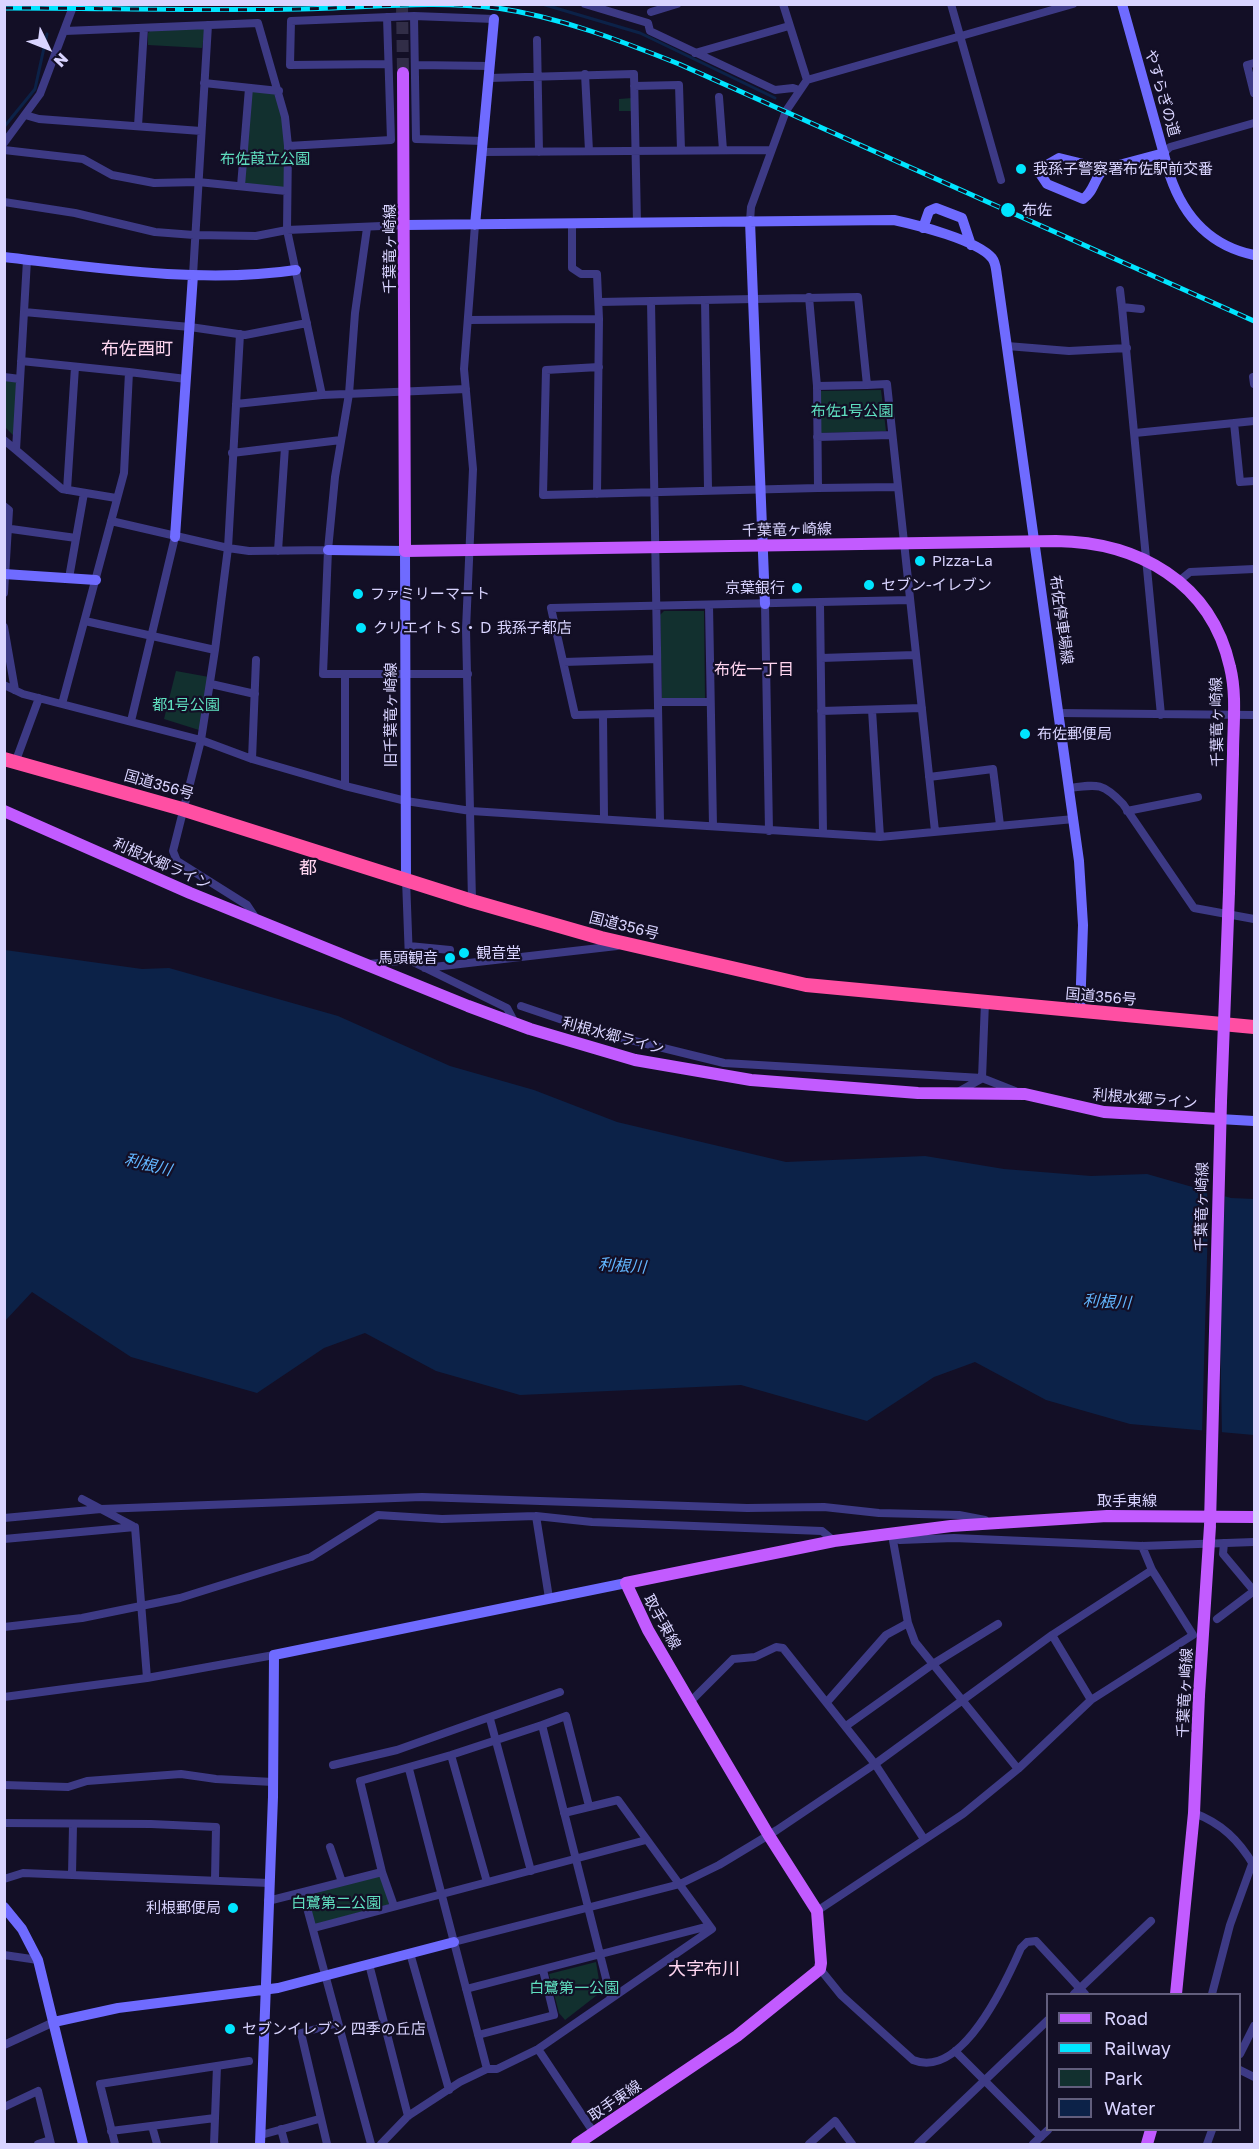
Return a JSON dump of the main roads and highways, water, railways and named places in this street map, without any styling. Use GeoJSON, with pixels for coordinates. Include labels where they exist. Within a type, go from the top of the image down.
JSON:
{"type":"FeatureCollection","features":[{"type":"Feature","properties":{"kind":"highway","name":"国道356号"},"geometry":{"type":"LineString","coordinates":[[10,761],[182,808],[472,901],[626,945],[806,985],[1254,1028]]}},
{"type":"Feature","properties":{"kind":"main road","name":"千葉竜ヶ崎線"},"geometry":{"type":"LineString","coordinates":[[403,73],[405,551],[1034,541],[1094,543],[1114,547],[1146,559],[1179,581],[1201,605],[1223,644],[1233,680],[1234,714],[1219,1125],[1211,1499],[1194,1813],[1174,1993]]}},
{"type":"Feature","properties":{"kind":"main road","name":"利根水郷ライン"},"geometry":{"type":"LineString","coordinates":[[4,811],[257,921],[364,964],[515,1023],[635,1060],[707,1074],[867,1090],[1025,1095],[1104,1112],[1219,1125]]}},
{"type":"Feature","properties":{"kind":"main road","name":"取手東線"},"geometry":{"type":"LineString","coordinates":[[578,2145],[737,2036],[820,1970],[817,1911],[768,1834],[648,1630],[626,1583],[834,1541],[995,1521],[1107,1516],[1210,1521],[1254,1517]]}},
{"type":"Feature","properties":{"kind":"water","name":"利根川"},"geometry":{"type":"Polygon","coordinates":[[[5,950],[142,969],[169,968],[338,1016],[450,1066],[534,1090],[617,1122],[786,1162],[925,1156],[1004,1169],[1091,1176],[1147,1174],[1231,1198],[1254,1199],[1254,1435],[1130,1424],[1046,1400],[975,1362],[934,1377],[867,1421],[741,1385],[520,1395],[436,1371],[365,1333],[324,1348],[257,1393],[131,1357],[32,1292],[5,1321],[5,950]]]}},
{"type":"Feature","properties":{"kind":"waterway"},"geometry":{"type":"LineString","coordinates":[[542,4],[640,33],[775,98]]}},
{"type":"Feature","properties":{"kind":"waterway"},"geometry":{"type":"LineString","coordinates":[[4,127],[35,89],[47,34]]}},
{"type":"Feature","properties":{"kind":"tunnel"},"geometry":{"type":"LineString","coordinates":[[402,4],[403,73]]}},
{"type":"Feature","properties":{"kind":"railway"},"geometry":{"type":"LineString","coordinates":[[4,8],[264,10],[448,5],[497,8],[544,17],[613,39],[679,64],[1254,321]]}},
{"type":"Feature","properties":{"kind":"place","name":"我孫子警察署布佐駅前交番"},"geometry":{"type":"Point","coordinates":[1021,169]}},
{"type":"Feature","properties":{"kind":"place","name":"布佐"},"geometry":{"type":"Point","coordinates":[1008,210]}},
{"type":"Feature","properties":{"kind":"place","name":"Pizza-La"},"geometry":{"type":"Point","coordinates":[920,561]}},
{"type":"Feature","properties":{"kind":"place","name":"セブン-イレブン"},"geometry":{"type":"Point","coordinates":[869,585]}},
{"type":"Feature","properties":{"kind":"place","name":"京葉銀行"},"geometry":{"type":"Point","coordinates":[797,588]}},
{"type":"Feature","properties":{"kind":"place","name":"ファミリーマート"},"geometry":{"type":"Point","coordinates":[358,594]}},
{"type":"Feature","properties":{"kind":"place","name":"クリエイトＳ・Ｄ 我孫子都店"},"geometry":{"type":"Point","coordinates":[361,628]}},
{"type":"Feature","properties":{"kind":"place","name":"布佐郵便局"},"geometry":{"type":"Point","coordinates":[1025,734]}},
{"type":"Feature","properties":{"kind":"place","name":"観音堂"},"geometry":{"type":"Point","coordinates":[464,953]}},
{"type":"Feature","properties":{"kind":"place","name":"馬頭観音"},"geometry":{"type":"Point","coordinates":[450,958]}},
{"type":"Feature","properties":{"kind":"place","name":"利根郵便局"},"geometry":{"type":"Point","coordinates":[233,1908]}},
{"type":"Feature","properties":{"kind":"place","name":"セブンイレブン 四季の丘店"},"geometry":{"type":"Point","coordinates":[230,2029]}},
{"type":"Feature","properties":{"kind":"district","name":"布佐酉町"},"geometry":{"type":"Point","coordinates":[137,349]}},
{"type":"Feature","properties":{"kind":"district","name":"布佐一丁目"},"geometry":{"type":"Point","coordinates":[754,670]}},
{"type":"Feature","properties":{"kind":"district","name":"都"},"geometry":{"type":"Point","coordinates":[308,868]}},
{"type":"Feature","properties":{"kind":"district","name":"大字布川"},"geometry":{"type":"Point","coordinates":[704,1969]}},
{"type":"Feature","properties":{"kind":"park label","name":"布佐葭立公園"},"geometry":{"type":"Point","coordinates":[265,159]}},
{"type":"Feature","properties":{"kind":"park label","name":"布佐1号公園"},"geometry":{"type":"Point","coordinates":[852,411]}},
{"type":"Feature","properties":{"kind":"park label","name":"都1号公園"},"geometry":{"type":"Point","coordinates":[186,705]}},
{"type":"Feature","properties":{"kind":"park label","name":"白鷺第二公園"},"geometry":{"type":"Point","coordinates":[336,1903]}},
{"type":"Feature","properties":{"kind":"park label","name":"白鷺第一公園"},"geometry":{"type":"Point","coordinates":[574,1988]}}]}
